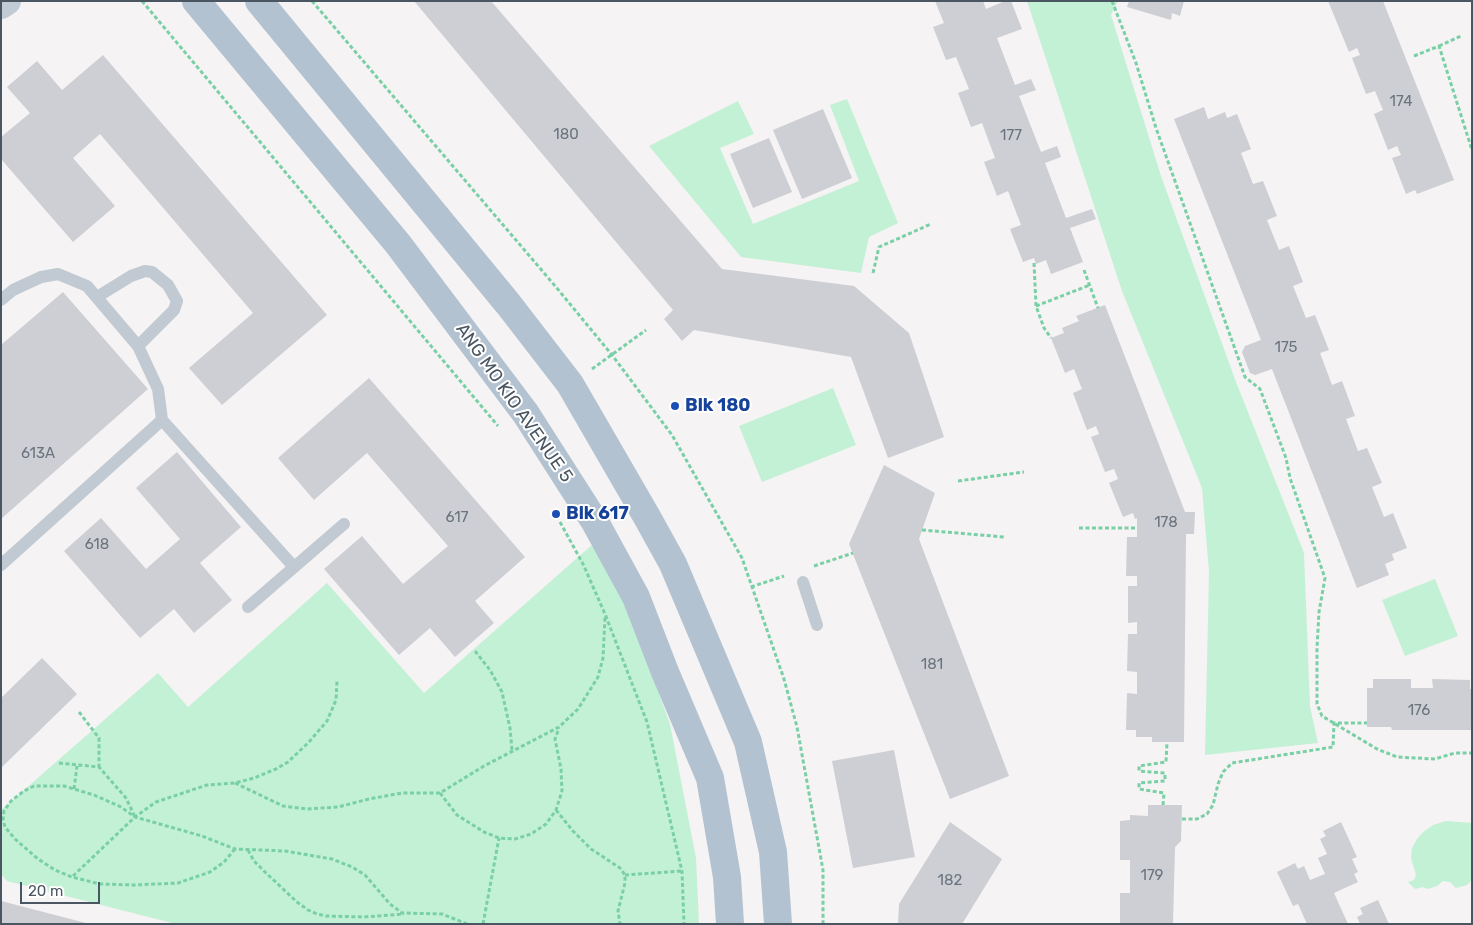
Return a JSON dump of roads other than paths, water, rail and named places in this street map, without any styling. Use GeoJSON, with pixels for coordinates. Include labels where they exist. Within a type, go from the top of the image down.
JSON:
{"type":"FeatureCollection","features":[{"type":"Feature","properties":{"kind":"main road"},"geometry":{"type":"LineString","coordinates":[[1,5],[7,1]]}},
{"type":"Feature","properties":{"kind":"main road","name":"ANG MO KIO AVENUE 5"},"geometry":{"type":"LineString","coordinates":[[196,1],[398,244],[526,414],[595,522],[636,597],[665,672],[710,778],[728,877],[730,924]]}},
{"type":"Feature","properties":{"kind":"main road"},"geometry":{"type":"LineString","coordinates":[[259,1],[509,305],[570,384],[647,517],[673,564],[748,742],[773,852],[778,924]]}},
{"type":"Feature","properties":{"kind":"lane"},"geometry":{"type":"LineString","coordinates":[[97,297],[144,270],[152,272],[168,285],[177,301],[174,310],[138,346]]}},
{"type":"Feature","properties":{"kind":"lane"},"geometry":{"type":"LineString","coordinates":[[1,300],[13,290],[41,277],[58,274],[87,286],[138,346],[158,389],[162,420],[294,567]]}},
{"type":"Feature","properties":{"kind":"lane"},"geometry":{"type":"LineString","coordinates":[[1,565],[162,420]]}},
{"type":"Feature","properties":{"kind":"lane"},"geometry":{"type":"LineString","coordinates":[[248,607],[344,524]]}},
{"type":"Feature","properties":{"kind":"lane"},"geometry":{"type":"LineString","coordinates":[[803,582],[817,625]]}},
{"type":"Feature","properties":{"kind":"place","name":"Blk 180"},"geometry":{"type":"Point","coordinates":[675,406]}},
{"type":"Feature","properties":{"kind":"place","name":"Blk 617"},"geometry":{"type":"Point","coordinates":[556,514]}}]}
